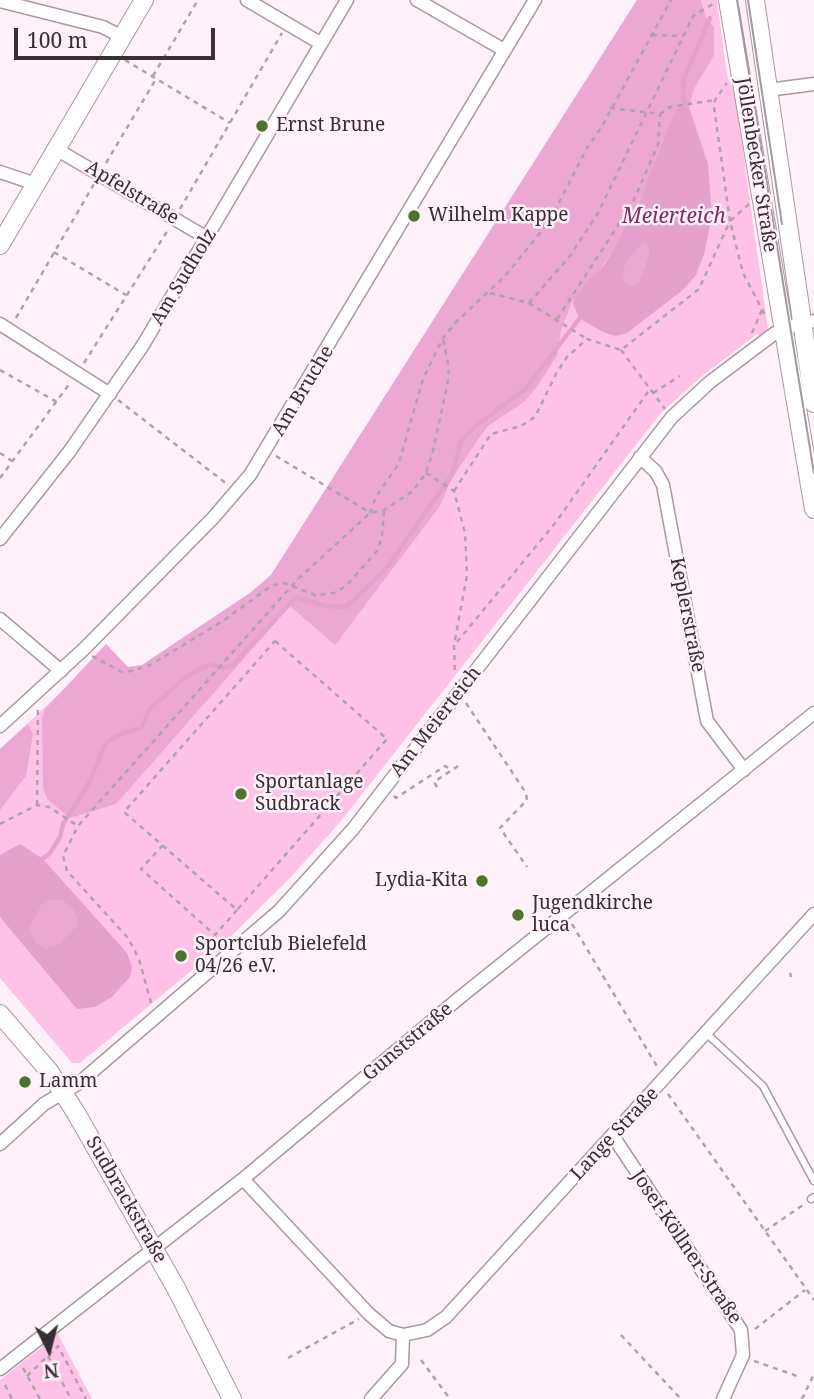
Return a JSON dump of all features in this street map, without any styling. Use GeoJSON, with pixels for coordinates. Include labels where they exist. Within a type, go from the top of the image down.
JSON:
{"type":"FeatureCollection","features":[{"type":"Feature","properties":{"kind":"main road"},"geometry":{"type":"LineString","coordinates":[[0,245],[144,0]]}},
{"type":"Feature","properties":{"kind":"main road","name":"Jöllenbecker Straße"},"geometry":{"type":"LineString","coordinates":[[755,0],[807,322],[814,403]]}},
{"type":"Feature","properties":{"kind":"main road","name":"Jöllenbecker Straße"},"geometry":{"type":"LineString","coordinates":[[720,2],[814,509]]}},
{"type":"Feature","properties":{"kind":"main road","name":"Sudbrackstraße"},"geometry":{"type":"LineString","coordinates":[[0,1014],[64,1093],[176,1288],[232,1399]]}},
{"type":"Feature","properties":{"kind":"street"},"geometry":{"type":"LineString","coordinates":[[247,0],[320,43]]}},
{"type":"Feature","properties":{"kind":"street","name":"Am Sudholz"},"geometry":{"type":"LineString","coordinates":[[0,540],[69,452],[110,394],[207,238],[347,0]]}},
{"type":"Feature","properties":{"kind":"street"},"geometry":{"type":"LineString","coordinates":[[417,0],[505,50]]}},
{"type":"Feature","properties":{"kind":"street","name":"Am Bruche"},"geometry":{"type":"LineString","coordinates":[[0,726],[38,694],[85,648],[237,492],[267,451],[535,0]]}},
{"type":"Feature","properties":{"kind":"street"},"geometry":{"type":"LineString","coordinates":[[0,1],[103,27],[122,37]]}},
{"type":"Feature","properties":{"kind":"street"},"geometry":{"type":"LineString","coordinates":[[768,90],[814,84]]}},
{"type":"Feature","properties":{"kind":"street","name":"Apfelstraße"},"geometry":{"type":"LineString","coordinates":[[56,149],[207,238]]}},
{"type":"Feature","properties":{"kind":"street"},"geometry":{"type":"LineString","coordinates":[[0,172],[36,184]]}},
{"type":"Feature","properties":{"kind":"street"},"geometry":{"type":"LineString","coordinates":[[779,331],[807,322]]}},
{"type":"Feature","properties":{"kind":"street"},"geometry":{"type":"LineString","coordinates":[[5,327],[110,394]]}},
{"type":"Feature","properties":{"kind":"street","name":"Am Meierteich"},"geometry":{"type":"LineString","coordinates":[[0,1144],[44,1104],[79,1083],[279,911],[329,858],[672,417],[710,382],[779,331]]}},
{"type":"Feature","properties":{"kind":"street","name":"Keplerstraße"},"geometry":{"type":"LineString","coordinates":[[640,457],[656,472],[663,485],[707,721],[744,770]]}},
{"type":"Feature","properties":{"kind":"street"},"geometry":{"type":"LineString","coordinates":[[0,619],[61,671]]}},
{"type":"Feature","properties":{"kind":"street","name":"Gunststraße"},"geometry":{"type":"LineString","coordinates":[[0,1369],[243,1179],[458,999],[566,915],[814,713]]}},
{"type":"Feature","properties":{"kind":"street","name":"Lange Straße"},"geometry":{"type":"LineString","coordinates":[[403,1335],[427,1330],[446,1317],[814,914]]}},
{"type":"Feature","properties":{"kind":"street","name":"Josef-Köllner-Straße"},"geometry":{"type":"LineString","coordinates":[[613,1136],[731,1310],[744,1337],[743,1357],[723,1399]]}},
{"type":"Feature","properties":{"kind":"street"},"geometry":{"type":"LineString","coordinates":[[243,1179],[369,1314],[389,1331],[403,1335],[402,1364],[371,1399]]}},
{"type":"Feature","properties":{"kind":"lane"},"geometry":{"type":"LineString","coordinates":[[706,1033],[763,1086],[814,1181]]}},
{"type":"Feature","properties":{"kind":"path"},"geometry":{"type":"LineString","coordinates":[[5,327],[54,252],[198,0]]}},
{"type":"Feature","properties":{"kind":"path"},"geometry":{"type":"LineString","coordinates":[[158,1016],[139,959],[128,938],[64,865],[63,856],[78,826],[291,587],[370,513],[376,497],[398,463],[423,379],[443,338],[456,322],[489,292],[549,222],[671,0]]}},
{"type":"Feature","properties":{"kind":"path"},"geometry":{"type":"LineString","coordinates":[[529,303],[566,262],[598,213],[649,113],[693,16],[720,2]]}},
{"type":"Feature","properties":{"kind":"path"},"geometry":{"type":"LineString","coordinates":[[0,478],[78,372],[174,219],[288,24]]}},
{"type":"Feature","properties":{"kind":"path"},"geometry":{"type":"LineString","coordinates":[[650,35],[683,36]]}},
{"type":"Feature","properties":{"kind":"path"},"geometry":{"type":"LineString","coordinates":[[113,53],[230,123]]}},
{"type":"Feature","properties":{"kind":"path"},"geometry":{"type":"LineString","coordinates":[[731,77],[715,100],[730,221],[743,273],[779,331]]}},
{"type":"Feature","properties":{"kind":"path"},"geometry":{"type":"LineString","coordinates":[[610,108],[660,114],[674,106],[715,100]]}},
{"type":"Feature","properties":{"kind":"path"},"geometry":{"type":"LineString","coordinates":[[557,319],[632,204],[658,145],[660,114]]}},
{"type":"Feature","properties":{"kind":"path"},"geometry":{"type":"LineString","coordinates":[[621,350],[695,293],[730,221]]}},
{"type":"Feature","properties":{"kind":"path"},"geometry":{"type":"LineString","coordinates":[[54,252],[126,296]]}},
{"type":"Feature","properties":{"kind":"path"},"geometry":{"type":"LineString","coordinates":[[489,292],[529,303],[587,339],[621,350],[672,417]]}},
{"type":"Feature","properties":{"kind":"path"},"geometry":{"type":"LineString","coordinates":[[267,451],[370,513],[384,510],[413,491],[426,473],[447,386],[449,369],[443,338]]}},
{"type":"Feature","properties":{"kind":"path"},"geometry":{"type":"LineString","coordinates":[[454,491],[491,434],[521,426],[535,416],[567,357],[587,339]]}},
{"type":"Feature","properties":{"kind":"path"},"geometry":{"type":"LineString","coordinates":[[0,370],[57,402]]}},
{"type":"Feature","properties":{"kind":"path"},"geometry":{"type":"LineString","coordinates":[[653,393],[680,376]]}},
{"type":"Feature","properties":{"kind":"path"},"geometry":{"type":"LineString","coordinates":[[454,645],[555,522],[650,388]]}},
{"type":"Feature","properties":{"kind":"path"},"geometry":{"type":"LineString","coordinates":[[110,394],[237,492]]}},
{"type":"Feature","properties":{"kind":"path"},"geometry":{"type":"LineString","coordinates":[[0,453],[12,461]]}},
{"type":"Feature","properties":{"kind":"path"},"geometry":{"type":"LineString","coordinates":[[426,473],[454,491],[465,533],[467,575],[453,658],[459,693],[526,793],[527,800],[500,828],[527,867]]}},
{"type":"Feature","properties":{"kind":"path"},"geometry":{"type":"LineString","coordinates":[[85,648],[106,665],[122,672],[131,671],[149,665],[223,621],[271,586],[285,583],[315,594],[334,593],[345,586],[377,551],[382,537],[384,510]]}},
{"type":"Feature","properties":{"kind":"path"},"geometry":{"type":"LineString","coordinates":[[163,845],[141,869],[215,935],[387,740],[275,641],[124,812],[163,845],[237,910]]}},
{"type":"Feature","properties":{"kind":"path"},"geometry":{"type":"LineString","coordinates":[[37,805],[38,694]]}},
{"type":"Feature","properties":{"kind":"path"},"geometry":{"type":"LineString","coordinates":[[385,787],[396,798],[445,766],[452,770]]}},
{"type":"Feature","properties":{"kind":"path"},"geometry":{"type":"LineString","coordinates":[[434,782],[458,766]]}},
{"type":"Feature","properties":{"kind":"path"},"geometry":{"type":"LineString","coordinates":[[429,775],[437,787]]}},
{"type":"Feature","properties":{"kind":"path"},"geometry":{"type":"LineString","coordinates":[[0,824],[37,805],[60,813],[78,826]]}},
{"type":"Feature","properties":{"kind":"path"},"geometry":{"type":"LineString","coordinates":[[566,915],[663,1082],[764,1232],[814,1300]]}},
{"type":"Feature","properties":{"kind":"path"},"geometry":{"type":"LineString","coordinates":[[764,1232],[813,1198]]}},
{"type":"Feature","properties":{"kind":"path"},"geometry":{"type":"LineString","coordinates":[[744,1337],[806,1289]]}},
{"type":"Feature","properties":{"kind":"path"},"geometry":{"type":"LineString","coordinates":[[288,1358],[369,1314]]}},
{"type":"Feature","properties":{"kind":"path"},"geometry":{"type":"LineString","coordinates":[[621,1335],[681,1399]]}},
{"type":"Feature","properties":{"kind":"path"},"geometry":{"type":"LineString","coordinates":[[27,1376],[58,1346],[86,1399]]}},
{"type":"Feature","properties":{"kind":"path"},"geometry":{"type":"LineString","coordinates":[[47,1355],[71,1399]]}},
{"type":"Feature","properties":{"kind":"path"},"geometry":{"type":"LineString","coordinates":[[16,1356],[40,1399]]}},
{"type":"Feature","properties":{"kind":"path"},"geometry":{"type":"LineString","coordinates":[[743,1357],[797,1376]]}},
{"type":"Feature","properties":{"kind":"path"},"geometry":{"type":"LineString","coordinates":[[421,1360],[450,1399]]}},
{"type":"Feature","properties":{"kind":"path"},"geometry":{"type":"LineString","coordinates":[[802,1399],[814,1374]]}},
{"type":"Feature","properties":{"kind":"path"},"geometry":{"type":"LineString","coordinates":[[5,1385],[12,1399]]}},
{"type":"Feature","properties":{"kind":"shaded area"},"geometry":{"type":"Polygon","coordinates":[[[637,0],[717,0],[727,75],[735,94],[768,329],[760,336],[757,334],[701,377],[661,413],[341,821],[291,877],[220,947],[80,1063],[72,1063],[0,978],[0,749],[88,667],[106,644],[128,667],[142,665],[250,593],[271,575],[637,0]]]}},
{"type":"Feature","properties":{"kind":"shaded area"},"geometry":{"type":"Polygon","coordinates":[[[637,0],[701,0],[705,16],[714,27],[714,55],[694,89],[689,107],[676,110],[648,183],[625,230],[594,279],[574,297],[561,330],[557,356],[535,389],[525,401],[488,426],[451,480],[440,506],[335,645],[290,606],[116,804],[70,818],[47,799],[43,787],[42,718],[45,709],[106,644],[128,667],[142,665],[250,593],[271,575],[637,0]]]}},
{"type":"Feature","properties":{"kind":"shaded area"},"geometry":{"type":"Polygon","coordinates":[[[643,242],[649,246],[649,255],[639,284],[631,286],[622,278],[626,264],[643,242]]]}},
{"type":"Feature","properties":{"kind":"shaded area"},"geometry":{"type":"Polygon","coordinates":[[[28,724],[33,734],[26,776],[0,810],[0,749],[28,724]]]}},
{"type":"Feature","properties":{"kind":"shaded area"},"geometry":{"type":"Polygon","coordinates":[[[53,900],[62,901],[73,908],[78,924],[59,944],[46,948],[37,943],[30,931],[30,925],[42,905],[53,900]]]}},
{"type":"Feature","properties":{"kind":"shaded area"},"geometry":{"type":"Polygon","coordinates":[[[58,1334],[92,1399],[0,1399],[0,1380],[58,1334]]]}},
{"type":"Feature","properties":{"kind":"water","name":"Meierteich"},"geometry":{"type":"Polygon","coordinates":[[[689,107],[708,164],[712,216],[704,254],[696,275],[683,290],[627,333],[615,336],[579,318],[573,304],[574,297],[604,265],[636,210],[676,109],[689,107]],[[643,242],[626,264],[622,278],[631,286],[639,283],[649,255],[649,246],[643,242]]]}},
{"type":"Feature","properties":{"kind":"water"},"geometry":{"type":"Polygon","coordinates":[[[20,844],[43,859],[127,953],[132,967],[130,977],[113,996],[95,1007],[77,1009],[0,917],[0,855],[20,844]],[[53,900],[42,905],[30,926],[37,943],[46,948],[59,944],[78,924],[73,908],[62,901],[53,900]]]}},
{"type":"Feature","properties":{"kind":"waterway"},"geometry":{"type":"LineString","coordinates":[[684,113],[683,81],[710,18]]}},
{"type":"Feature","properties":{"kind":"waterway"},"geometry":{"type":"LineString","coordinates":[[40,861],[50,853],[60,837],[63,824],[90,781],[105,744],[116,736],[142,727],[149,710],[184,678],[210,664],[222,668],[233,665],[296,597],[325,606],[346,607],[385,570],[452,475],[461,441],[472,429],[526,388],[583,314]]}},
{"type":"Feature","properties":{"kind":"tram line"},"geometry":{"type":"LineString","coordinates":[[737,0],[814,473]]}},
{"type":"Feature","properties":{"kind":"tram line"},"geometry":{"type":"LineString","coordinates":[[748,0],[782,224]]}},
{"type":"Feature","properties":{"kind":"place","name":"Ernst Brune"},"geometry":{"type":"Point","coordinates":[262,126]}},
{"type":"Feature","properties":{"kind":"place","name":"Wilhelm Kappe"},"geometry":{"type":"Point","coordinates":[414,216]}},
{"type":"Feature","properties":{"kind":"place","name":"Sportanlage Sudbrack"},"geometry":{"type":"Point","coordinates":[241,794]}},
{"type":"Feature","properties":{"kind":"place","name":"Lydia-Kita"},"geometry":{"type":"Point","coordinates":[482,881]}},
{"type":"Feature","properties":{"kind":"place","name":"Jugendkirche luca"},"geometry":{"type":"Point","coordinates":[518,915]}},
{"type":"Feature","properties":{"kind":"place","name":"Sportclub Bielefeld 04/26 e.V."},"geometry":{"type":"Point","coordinates":[181,956]}},
{"type":"Feature","properties":{"kind":"place","name":"Lamm"},"geometry":{"type":"Point","coordinates":[25,1082]}}]}
